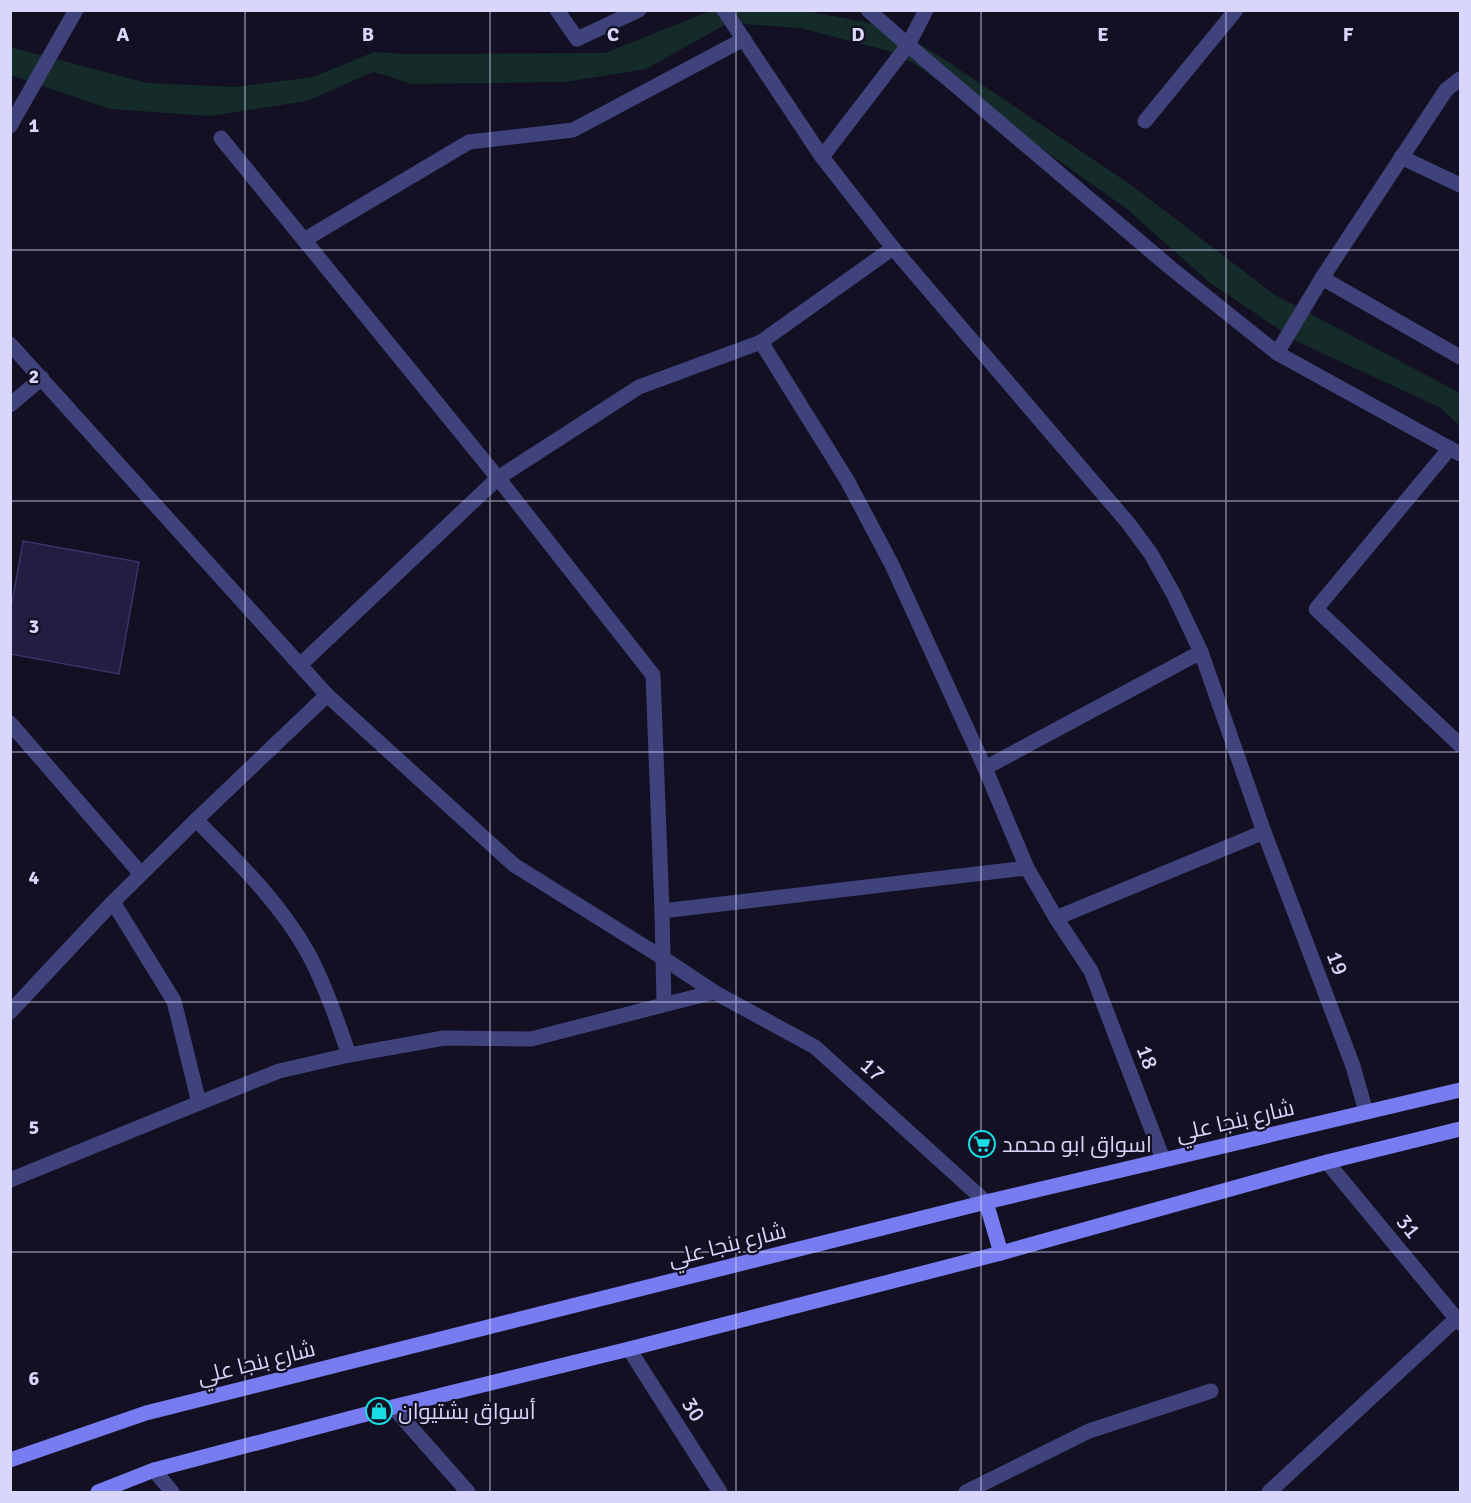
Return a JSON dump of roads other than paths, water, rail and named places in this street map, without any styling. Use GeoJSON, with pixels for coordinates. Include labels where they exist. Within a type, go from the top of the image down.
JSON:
{"type":"FeatureCollection","features":[{"type":"Feature","properties":{"kind":"main road","name":"شارع بنجا علي"},"geometry":{"type":"LineString","coordinates":[[10,1460],[146,1413],[986,1202],[1461,1090]]}},
{"type":"Feature","properties":{"kind":"main road"},"geometry":{"type":"LineString","coordinates":[[98,1492],[154,1470],[1001,1253],[1327,1162],[1461,1130]]}},
{"type":"Feature","properties":{"kind":"main road"},"geometry":{"type":"LineString","coordinates":[[986,1202],[1001,1253]]}},
{"type":"Feature","properties":{"kind":"street"},"geometry":{"type":"LineString","coordinates":[[10,126],[76,10]]}},
{"type":"Feature","properties":{"kind":"street"},"geometry":{"type":"LineString","coordinates":[[557,10],[577,39],[639,10]]}},
{"type":"Feature","properties":{"kind":"street","name":"19"},"geometry":{"type":"LineString","coordinates":[[724,10],[822,157],[893,248],[1129,524],[1174,595],[1201,652],[1264,832],[1353,1066],[1366,1112]]}},
{"type":"Feature","properties":{"kind":"street"},"geometry":{"type":"LineString","coordinates":[[868,10],[1172,269],[1277,353],[1455,451],[1316,609],[1461,745]]}},
{"type":"Feature","properties":{"kind":"street"},"geometry":{"type":"LineString","coordinates":[[822,157],[908,45],[926,10]]}},
{"type":"Feature","properties":{"kind":"street"},"geometry":{"type":"LineString","coordinates":[[1145,121],[1236,10]]}},
{"type":"Feature","properties":{"kind":"street"},"geometry":{"type":"LineString","coordinates":[[304,240],[469,142],[573,130],[744,39]]}},
{"type":"Feature","properties":{"kind":"street"},"geometry":{"type":"LineString","coordinates":[[1277,353],[1322,278],[1401,157],[1446,90],[1461,79]]}},
{"type":"Feature","properties":{"kind":"street"},"geometry":{"type":"LineString","coordinates":[[221,138],[498,478],[653,675],[664,1005]]}},
{"type":"Feature","properties":{"kind":"street"},"geometry":{"type":"LineString","coordinates":[[1401,157],[1461,186]]}},
{"type":"Feature","properties":{"kind":"street"},"geometry":{"type":"LineString","coordinates":[[300,665],[498,478],[639,387],[762,342],[893,248]]}},
{"type":"Feature","properties":{"kind":"street"},"geometry":{"type":"LineString","coordinates":[[1322,278],[1461,357]]}},
{"type":"Feature","properties":{"kind":"street","name":"18"},"geometry":{"type":"LineString","coordinates":[[762,342],[847,480],[886,554],[985,768],[1026,868],[1091,971],[1163,1159]]}},
{"type":"Feature","properties":{"kind":"street","name":"17"},"geometry":{"type":"LineString","coordinates":[[10,344],[327,695],[514,865],[714,992],[814,1047],[986,1202]]}},
{"type":"Feature","properties":{"kind":"street"},"geometry":{"type":"LineString","coordinates":[[10,405],[42,378]]}},
{"type":"Feature","properties":{"kind":"street"},"geometry":{"type":"LineString","coordinates":[[985,768],[1201,652]]}},
{"type":"Feature","properties":{"kind":"street"},"geometry":{"type":"LineString","coordinates":[[10,1012],[141,874],[327,695]]}},
{"type":"Feature","properties":{"kind":"street"},"geometry":{"type":"LineString","coordinates":[[10,723],[141,874]]}},
{"type":"Feature","properties":{"kind":"street"},"geometry":{"type":"LineString","coordinates":[[196,820],[262,887],[294,930],[320,977],[349,1054]]}},
{"type":"Feature","properties":{"kind":"street"},"geometry":{"type":"LineString","coordinates":[[1056,918],[1264,832]]}},
{"type":"Feature","properties":{"kind":"street"},"geometry":{"type":"LineString","coordinates":[[662,911],[1026,868]]}},
{"type":"Feature","properties":{"kind":"street"},"geometry":{"type":"LineString","coordinates":[[113,902],[174,1001],[199,1102]]}},
{"type":"Feature","properties":{"kind":"street"},"geometry":{"type":"LineString","coordinates":[[10,1180],[279,1071],[349,1054],[444,1038],[531,1039],[714,992]]}},
{"type":"Feature","properties":{"kind":"street","name":"31"},"geometry":{"type":"LineString","coordinates":[[1327,1162],[1458,1321]]}},
{"type":"Feature","properties":{"kind":"street"},"geometry":{"type":"LineString","coordinates":[[1269,1492],[1458,1321]]}},
{"type":"Feature","properties":{"kind":"street","name":"30"},"geometry":{"type":"LineString","coordinates":[[629,1349],[720,1492]]}},
{"type":"Feature","properties":{"kind":"street"},"geometry":{"type":"LineString","coordinates":[[966,1492],[1089,1431],[1211,1391]]}},
{"type":"Feature","properties":{"kind":"street"},"geometry":{"type":"LineString","coordinates":[[393,1407],[468,1492]]}},
{"type":"Feature","properties":{"kind":"street"},"geometry":{"type":"LineString","coordinates":[[154,1470],[172,1492]]}},
{"type":"Feature","properties":{"kind":"place","name":"اسواق ابو محمد"},"geometry":{"type":"Point","coordinates":[982,1144]}},
{"type":"Feature","properties":{"kind":"place","name":"أسواق بشتيوان"},"geometry":{"type":"Point","coordinates":[379,1411]}}]}
